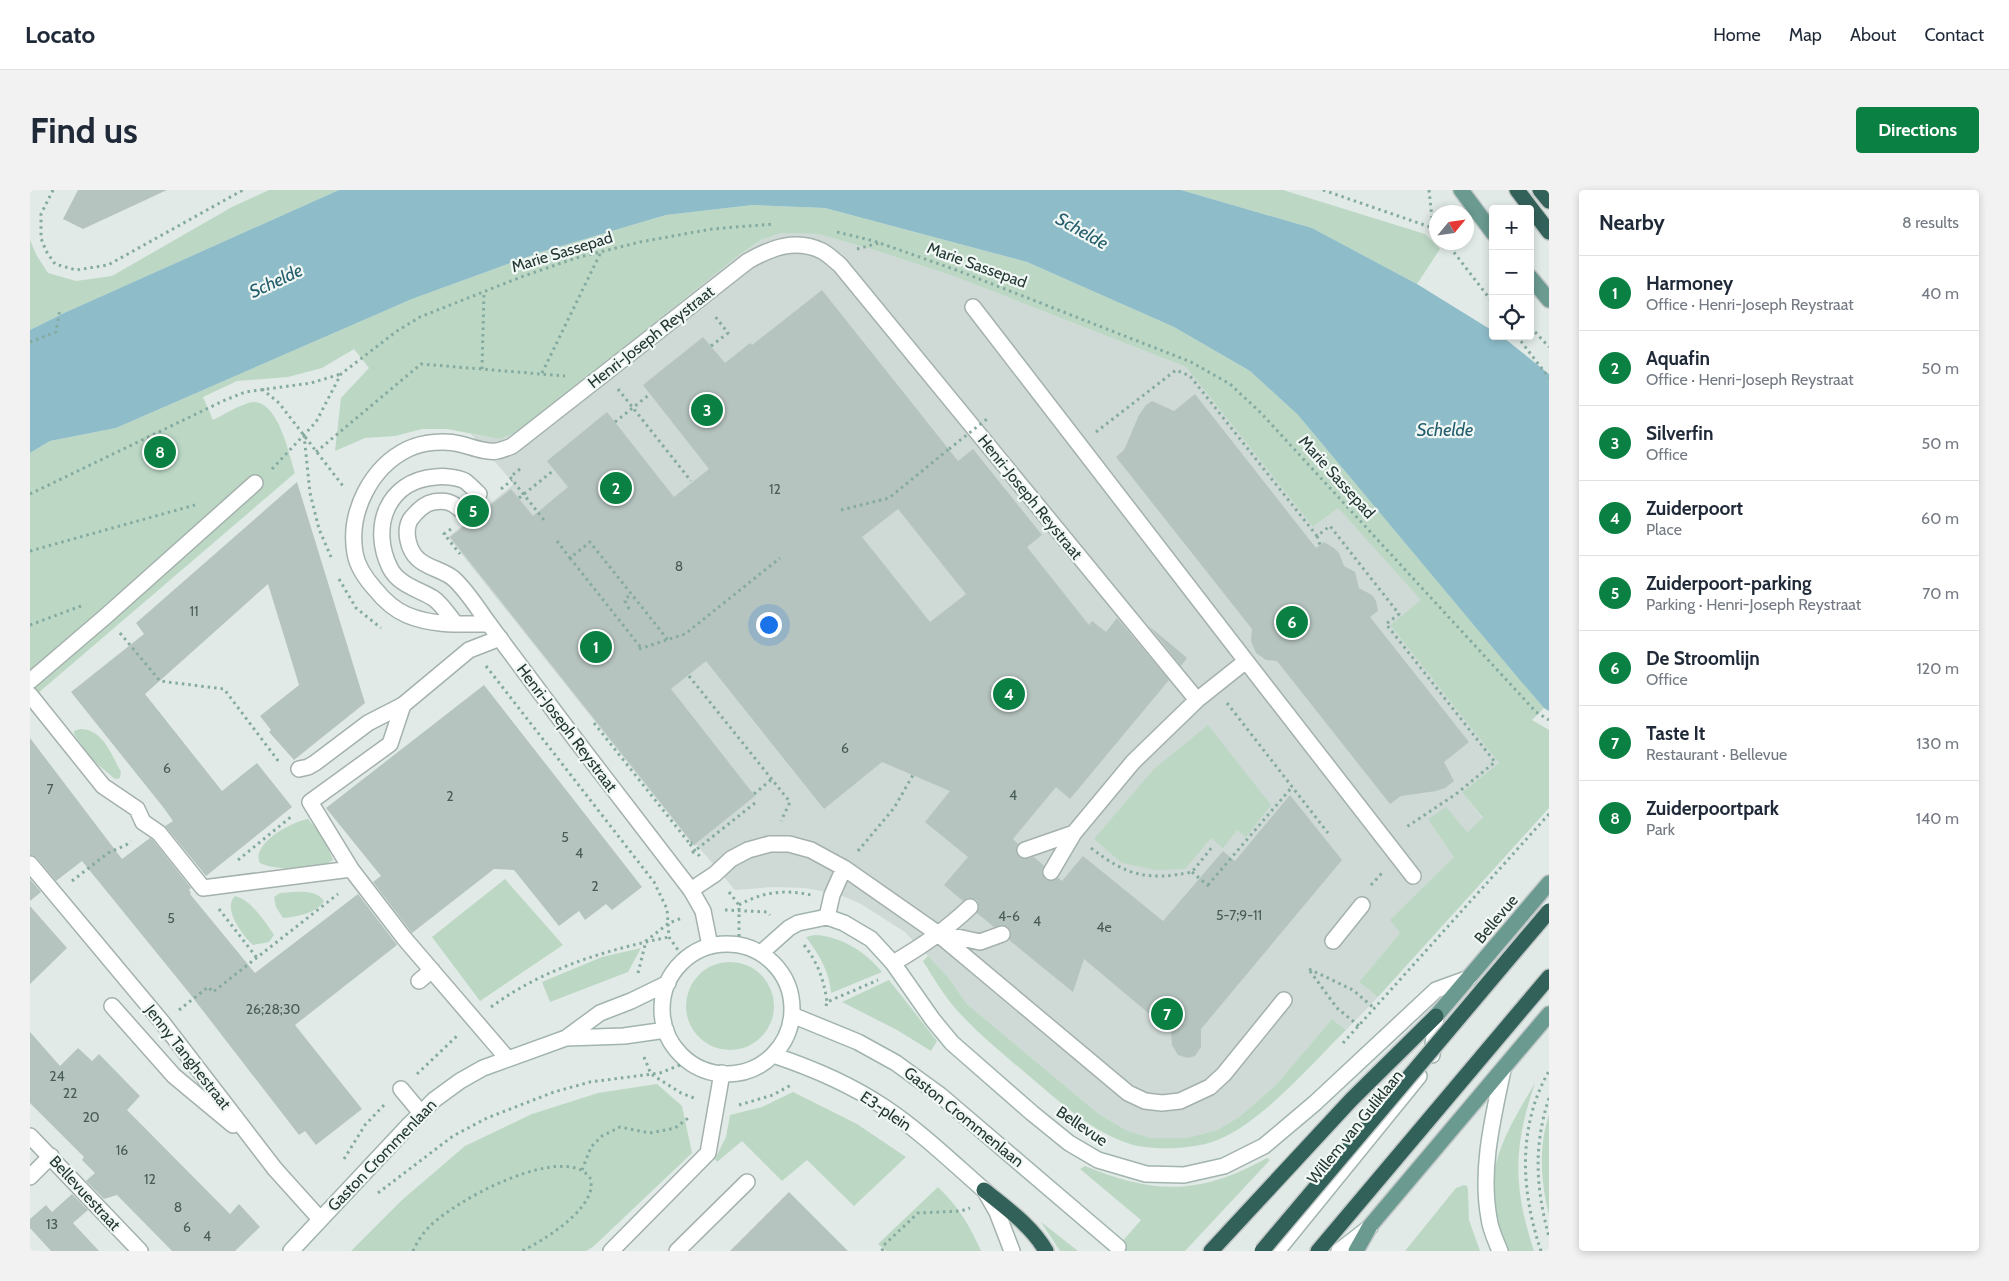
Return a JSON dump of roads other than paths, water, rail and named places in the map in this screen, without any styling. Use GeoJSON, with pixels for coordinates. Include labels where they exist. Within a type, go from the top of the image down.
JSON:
{"type":"FeatureCollection","features":[{"type":"Feature","properties":{"kind":"highway"},"geometry":{"type":"LineString","coordinates":[[1517,190],[1549,232]]}},
{"type":"Feature","properties":{"kind":"highway"},"geometry":{"type":"LineString","coordinates":[[1540,190],[1549,201]]}},
{"type":"Feature","properties":{"kind":"highway"},"geometry":{"type":"LineString","coordinates":[[1262,1251],[1549,912]]}},
{"type":"Feature","properties":{"kind":"highway"},"geometry":{"type":"LineString","coordinates":[[1318,1251],[1549,977]]}},
{"type":"Feature","properties":{"kind":"highway"},"geometry":{"type":"LineString","coordinates":[[1211,1251],[1351,1100],[1436,1016]]}},
{"type":"Feature","properties":{"kind":"highway"},"geometry":{"type":"LineString","coordinates":[[984,1190],[1021,1221],[1046,1251]]}},
{"type":"Feature","properties":{"kind":"main road"},"geometry":{"type":"LineString","coordinates":[[1461,190],[1489,228]]}},
{"type":"Feature","properties":{"kind":"main road"},"geometry":{"type":"LineString","coordinates":[[1534,282],[1549,300]]}},
{"type":"Feature","properties":{"kind":"main road","name":"Bellevue"},"geometry":{"type":"LineString","coordinates":[[1436,1016],[1549,883]]}},
{"type":"Feature","properties":{"kind":"main road"},"geometry":{"type":"LineString","coordinates":[[1356,1251],[1370,1226],[1549,1014]]}},
{"type":"Feature","properties":{"kind":"street","name":"Henri-Joseph Reystraat"},"geometry":{"type":"LineString","coordinates":[[710,946],[703,911],[692,890],[574,739],[489,624],[431,622],[406,614],[383,598],[365,577],[355,555],[353,531],[358,509],[368,486],[386,464],[409,449],[432,442],[458,443],[496,452],[512,446],[748,261],[770,248],[787,245],[805,245],[823,251],[846,273],[1197,700]]}},
{"type":"Feature","properties":{"kind":"street"},"geometry":{"type":"LineString","coordinates":[[973,307],[1413,876]]}},
{"type":"Feature","properties":{"kind":"street"},"geometry":{"type":"LineString","coordinates":[[456,624],[435,599],[403,582],[391,570],[384,552],[380,533],[383,516],[392,498],[406,486],[423,478],[444,476],[464,480],[479,494]]}},
{"type":"Feature","properties":{"kind":"street"},"geometry":{"type":"LineString","coordinates":[[30,681],[255,483]]}},
{"type":"Feature","properties":{"kind":"street"},"geometry":{"type":"LineString","coordinates":[[461,510],[452,502],[442,500],[428,503],[416,512],[407,526],[408,542],[418,559],[446,572],[455,580],[489,624]]}},
{"type":"Feature","properties":{"kind":"street"},"geometry":{"type":"LineString","coordinates":[[299,769],[315,763],[368,723],[403,705],[469,650],[500,638]]}},
{"type":"Feature","properties":{"kind":"street"},"geometry":{"type":"LineString","coordinates":[[1051,872],[1074,833],[1133,762],[1197,700],[1246,661]]}},
{"type":"Feature","properties":{"kind":"street"},"geometry":{"type":"LineString","coordinates":[[30,695],[103,786],[137,809],[143,822],[159,833],[203,888],[355,873]]}},
{"type":"Feature","properties":{"kind":"street"},"geometry":{"type":"LineString","coordinates":[[403,705],[390,744],[310,802],[355,873],[432,970],[507,1058]]}},
{"type":"Feature","properties":{"kind":"street"},"geometry":{"type":"LineString","coordinates":[[1025,850],[1074,833]]}},
{"type":"Feature","properties":{"kind":"street"},"geometry":{"type":"LineString","coordinates":[[692,890],[714,874],[730,859],[748,850],[770,844],[790,844],[811,850],[844,868],[937,933],[1128,1093],[1145,1101],[1162,1103],[1180,1101],[1210,1087],[1224,1074],[1284,1000]]}},
{"type":"Feature","properties":{"kind":"street","name":"Jenny Tanghestraat"},"geometry":{"type":"LineString","coordinates":[[30,864],[162,1022],[275,1169],[320,1219]]}},
{"type":"Feature","properties":{"kind":"street"},"geometry":{"type":"LineString","coordinates":[[761,953],[789,928],[798,923],[827,917],[832,895],[844,868]]}},
{"type":"Feature","properties":{"kind":"street"},"geometry":{"type":"LineString","coordinates":[[1333,941],[1362,905]]}},
{"type":"Feature","properties":{"kind":"street"},"geometry":{"type":"LineString","coordinates":[[895,966],[937,933],[951,926],[970,907]]}},
{"type":"Feature","properties":{"kind":"street","name":"Bellevue"},"geometry":{"type":"LineString","coordinates":[[827,917],[844,923],[870,939],[895,966],[933,1020],[952,1043],[1069,1143],[1098,1160],[1146,1174],[1184,1175],[1224,1166],[1264,1146],[1314,1103],[1436,990],[1469,978]]}},
{"type":"Feature","properties":{"kind":"street"},"geometry":{"type":"LineString","coordinates":[[937,933],[980,942],[1002,934]]}},
{"type":"Feature","properties":{"kind":"street","name":"Gaston Crommenlaan"},"geometry":{"type":"LineString","coordinates":[[724,944],[739,945],[761,953],[775,965],[785,980],[791,997],[792,1015],[789,1030],[782,1044],[773,1055],[758,1066],[740,1072],[722,1073],[708,1070],[690,1062],[676,1048],[666,1030],[663,998],[668,983],[675,970],[685,960],[697,951],[710,946],[724,944]]}},
{"type":"Feature","properties":{"kind":"street"},"geometry":{"type":"LineString","coordinates":[[419,981],[432,970]]}},
{"type":"Feature","properties":{"kind":"street","name":"Gaston Crommenlaan"},"geometry":{"type":"LineString","coordinates":[[566,1038],[600,1013],[631,1001],[668,983]]}},
{"type":"Feature","properties":{"kind":"street"},"geometry":{"type":"LineString","coordinates":[[112,1006],[174,1076],[257,1145]]}},
{"type":"Feature","properties":{"kind":"street","name":"Gaston Crommenlaan"},"geometry":{"type":"LineString","coordinates":[[792,1015],[858,1042],[896,1063],[940,1095],[1118,1247]]}},
{"type":"Feature","properties":{"kind":"street","name":"Willem van Guliklaan"},"geometry":{"type":"LineString","coordinates":[[1277,1251],[1432,1060],[1436,1016]]}},
{"type":"Feature","properties":{"kind":"street","name":"Gaston Crommenlaan"},"geometry":{"type":"LineString","coordinates":[[291,1251],[434,1100],[483,1068],[566,1038],[635,1034],[666,1030]]}},
{"type":"Feature","properties":{"kind":"street","name":"E3-plein"},"geometry":{"type":"LineString","coordinates":[[773,1055],[808,1066],[883,1106],[913,1128],[984,1190]]}},
{"type":"Feature","properties":{"kind":"street"},"geometry":{"type":"LineString","coordinates":[[1500,1251],[1489,1220],[1485,1186],[1490,1135],[1503,1070]]}},
{"type":"Feature","properties":{"kind":"street"},"geometry":{"type":"LineString","coordinates":[[611,1251],[708,1153],[722,1073]]}},
{"type":"Feature","properties":{"kind":"street"},"geometry":{"type":"LineString","coordinates":[[401,1088],[421,1113]]}},
{"type":"Feature","properties":{"kind":"street","name":"Bellevuestraat"},"geometry":{"type":"LineString","coordinates":[[30,1136],[140,1251]]}},
{"type":"Feature","properties":{"kind":"street"},"geometry":{"type":"LineString","coordinates":[[30,1177],[51,1156]]}},
{"type":"Feature","properties":{"kind":"street"},"geometry":{"type":"LineString","coordinates":[[677,1251],[747,1182]]}},
{"type":"Feature","properties":{"kind":"street"},"geometry":{"type":"LineString","coordinates":[[984,1190],[997,1212],[1012,1251]]}},
{"type":"Feature","properties":{"kind":"street"},"geometry":{"type":"LineString","coordinates":[[1340,1251],[1370,1226]]}},
{"type":"Feature","properties":{"kind":"water","name":"Schelde"},"geometry":{"type":"Polygon","coordinates":[[[339,190],[1181,190],[1312,228],[1417,284],[1489,329],[1489,340],[1506,340],[1549,374],[1549,711],[1544,708],[1519,679],[1298,415],[1250,371],[1174,327],[1027,262],[825,208],[753,205],[666,215],[541,252],[412,299],[116,428],[50,441],[30,453],[30,330],[339,190]]]}},
{"type":"Feature","properties":{"kind":"place","name":"Silverfin"},"geometry":{"type":"Point","coordinates":[707,410]}},
{"type":"Feature","properties":{"kind":"place","name":"Zuiderpoortpark"},"geometry":{"type":"Point","coordinates":[160,452]}},
{"type":"Feature","properties":{"kind":"place","name":"Aquafin"},"geometry":{"type":"Point","coordinates":[616,488]}},
{"type":"Feature","properties":{"kind":"place","name":"Zuiderpoort-parking"},"geometry":{"type":"Point","coordinates":[473,511]}},
{"type":"Feature","properties":{"kind":"place","name":"De Stroomlijn"},"geometry":{"type":"Point","coordinates":[1292,622]}},
{"type":"Feature","properties":{"kind":"place","name":"Harmoney"},"geometry":{"type":"Point","coordinates":[596,647]}},
{"type":"Feature","properties":{"kind":"place","name":"Zuiderpoort"},"geometry":{"type":"Point","coordinates":[1009,694]}},
{"type":"Feature","properties":{"kind":"place","name":"Taste It"},"geometry":{"type":"Point","coordinates":[1167,1014]}}]}
